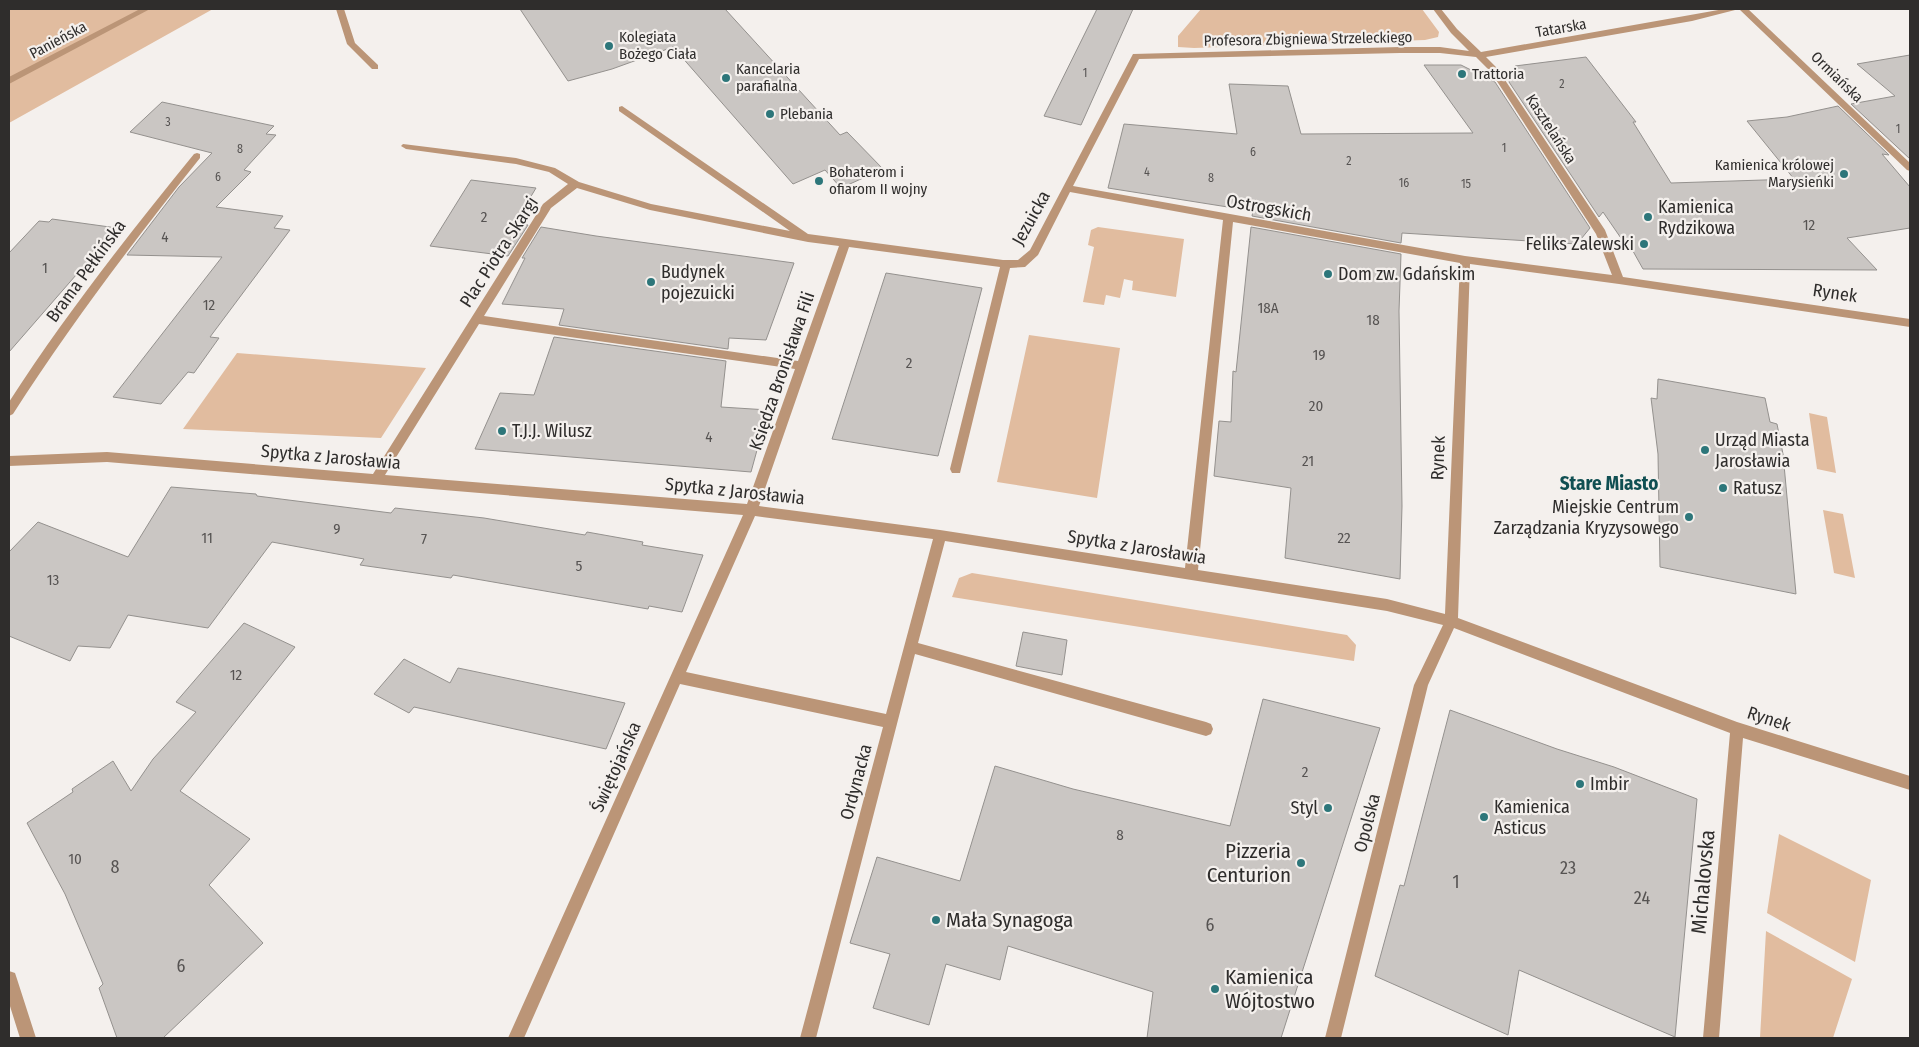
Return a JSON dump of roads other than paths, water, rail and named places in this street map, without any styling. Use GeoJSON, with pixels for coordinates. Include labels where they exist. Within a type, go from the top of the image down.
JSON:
{"type":"FeatureCollection","features":[{"type":"Feature","properties":{"kind":"street","name":"Panieńska"},"geometry":{"type":"LineString","coordinates":[[9,81],[146,9]]}},
{"type":"Feature","properties":{"kind":"street"},"geometry":{"type":"LineString","coordinates":[[340,9],[351,44],[376,67]]}},
{"type":"Feature","properties":{"kind":"street","name":"Kasztelańska"},"geometry":{"type":"LineString","coordinates":[[1437,9],[1454,31],[1494,70],[1601,233],[1619,280]]}},
{"type":"Feature","properties":{"kind":"street"},"geometry":{"type":"LineString","coordinates":[[1684,9],[1692,18]]}},
{"type":"Feature","properties":{"kind":"street","name":"Tatarska"},"geometry":{"type":"LineString","coordinates":[[1480,55],[1734,9]]}},
{"type":"Feature","properties":{"kind":"street","name":"Ormiańska"},"geometry":{"type":"LineString","coordinates":[[1743,9],[1910,168]]}},
{"type":"Feature","properties":{"kind":"street","name":"Profesora Zbigniewa Strzeleckiego"},"geometry":{"type":"LineString","coordinates":[[1136,56],[1400,50],[1440,50],[1480,55]]}},
{"type":"Feature","properties":{"kind":"street","name":"Jezuicka"},"geometry":{"type":"LineString","coordinates":[[845,243],[1006,264],[1020,264],[1034,252],[1136,56]]}},
{"type":"Feature","properties":{"kind":"street"},"geometry":{"type":"LineString","coordinates":[[622,109],[808,238]]}},
{"type":"Feature","properties":{"kind":"street"},"geometry":{"type":"LineString","coordinates":[[406,146],[516,161],[552,170],[575,184],[650,207],[808,238],[845,243]]}},
{"type":"Feature","properties":{"kind":"street","name":"Brama Pełkińska"},"geometry":{"type":"LineString","coordinates":[[9,411],[27,383],[139,228],[197,156]]}},
{"type":"Feature","properties":{"kind":"street","name":"Plac Piotra Skargi"},"geometry":{"type":"LineString","coordinates":[[376,479],[547,206],[575,184]]}},
{"type":"Feature","properties":{"kind":"street","name":"Ostrogskich"},"geometry":{"type":"LineString","coordinates":[[1067,188],[1465,260]]}},
{"type":"Feature","properties":{"kind":"street"},"geometry":{"type":"LineString","coordinates":[[1191,574],[1228,218]]}},
{"type":"Feature","properties":{"kind":"street","name":"Księdza Bronisława Fili"},"geometry":{"type":"LineString","coordinates":[[751,510],[845,243]]}},
{"type":"Feature","properties":{"kind":"street","name":"Rynek"},"geometry":{"type":"LineString","coordinates":[[1910,323],[1619,280],[1465,260],[1451,621],[1737,729],[1910,783]]}},
{"type":"Feature","properties":{"kind":"street"},"geometry":{"type":"LineString","coordinates":[[956,469],[1006,264]]}},
{"type":"Feature","properties":{"kind":"street"},"geometry":{"type":"LineString","coordinates":[[476,319],[802,366]]}},
{"type":"Feature","properties":{"kind":"street","name":"Spytka z Jarosławia"},"geometry":{"type":"LineString","coordinates":[[9,461],[107,457],[751,510],[940,535],[1387,605],[1451,621]]}},
{"type":"Feature","properties":{"kind":"street","name":"Świętojańska"},"geometry":{"type":"LineString","coordinates":[[516,1038],[751,510]]}},
{"type":"Feature","properties":{"kind":"street","name":"Ordynacka"},"geometry":{"type":"LineString","coordinates":[[808,1038],[940,535]]}},
{"type":"Feature","properties":{"kind":"street","name":"Opolska"},"geometry":{"type":"LineString","coordinates":[[1333,1038],[1421,685],[1451,621]]}},
{"type":"Feature","properties":{"kind":"street"},"geometry":{"type":"LineString","coordinates":[[911,647],[1206,728]]}},
{"type":"Feature","properties":{"kind":"street"},"geometry":{"type":"LineString","coordinates":[[677,677],[891,722]]}},
{"type":"Feature","properties":{"kind":"street","name":"Michalovska"},"geometry":{"type":"LineString","coordinates":[[1711,1038],[1737,729]]}},
{"type":"Feature","properties":{"kind":"street"},"geometry":{"type":"LineString","coordinates":[[9,979],[28,1038]]}},
{"type":"Feature","properties":{"kind":"place","name":"Kolegiata Bożego Ciała"},"geometry":{"type":"Point","coordinates":[609,46]}},
{"type":"Feature","properties":{"kind":"place","name":"Trattoria"},"geometry":{"type":"Point","coordinates":[1462,74]}},
{"type":"Feature","properties":{"kind":"place","name":"Kancelaria parafialna"},"geometry":{"type":"Point","coordinates":[726,78]}},
{"type":"Feature","properties":{"kind":"place","name":"Plebania"},"geometry":{"type":"Point","coordinates":[770,114]}},
{"type":"Feature","properties":{"kind":"place","name":"Kamienica królowej Marysieńki"},"geometry":{"type":"Point","coordinates":[1844,174]}},
{"type":"Feature","properties":{"kind":"place","name":"Bohaterom i ofiarom II wojny"},"geometry":{"type":"Point","coordinates":[819,181]}},
{"type":"Feature","properties":{"kind":"place","name":"Kamienica Rydzikowa"},"geometry":{"type":"Point","coordinates":[1648,217]}},
{"type":"Feature","properties":{"kind":"place","name":"Feliks Zalewski"},"geometry":{"type":"Point","coordinates":[1644,244]}},
{"type":"Feature","properties":{"kind":"place","name":"Dom zw. Gdańskim"},"geometry":{"type":"Point","coordinates":[1328,274]}},
{"type":"Feature","properties":{"kind":"place","name":"Budynek pojezuicki"},"geometry":{"type":"Point","coordinates":[651,282]}},
{"type":"Feature","properties":{"kind":"place","name":"T.J.J. Wilusz"},"geometry":{"type":"Point","coordinates":[502,431]}},
{"type":"Feature","properties":{"kind":"place","name":"Urząd Miasta Jarosławia"},"geometry":{"type":"Point","coordinates":[1705,450]}},
{"type":"Feature","properties":{"kind":"place","name":"Ratusz"},"geometry":{"type":"Point","coordinates":[1723,488]}},
{"type":"Feature","properties":{"kind":"place","name":"Miejskie Centrum Zarządzania Kryzysowego"},"geometry":{"type":"Point","coordinates":[1689,517]}},
{"type":"Feature","properties":{"kind":"place","name":"Imbir"},"geometry":{"type":"Point","coordinates":[1580,784]}},
{"type":"Feature","properties":{"kind":"place","name":"Styl"},"geometry":{"type":"Point","coordinates":[1328,808]}},
{"type":"Feature","properties":{"kind":"place","name":"Kamienica Asticus"},"geometry":{"type":"Point","coordinates":[1484,817]}},
{"type":"Feature","properties":{"kind":"place","name":"Pizzeria Centurion"},"geometry":{"type":"Point","coordinates":[1301,863]}},
{"type":"Feature","properties":{"kind":"place","name":"Mała Synagoga"},"geometry":{"type":"Point","coordinates":[936,920]}},
{"type":"Feature","properties":{"kind":"place","name":"Kamienica Wójtostwo"},"geometry":{"type":"Point","coordinates":[1215,989]}},
{"type":"Feature","properties":{"kind":"district","name":"Stare Miasto"},"geometry":{"type":"Point","coordinates":[1609,483]}}]}
